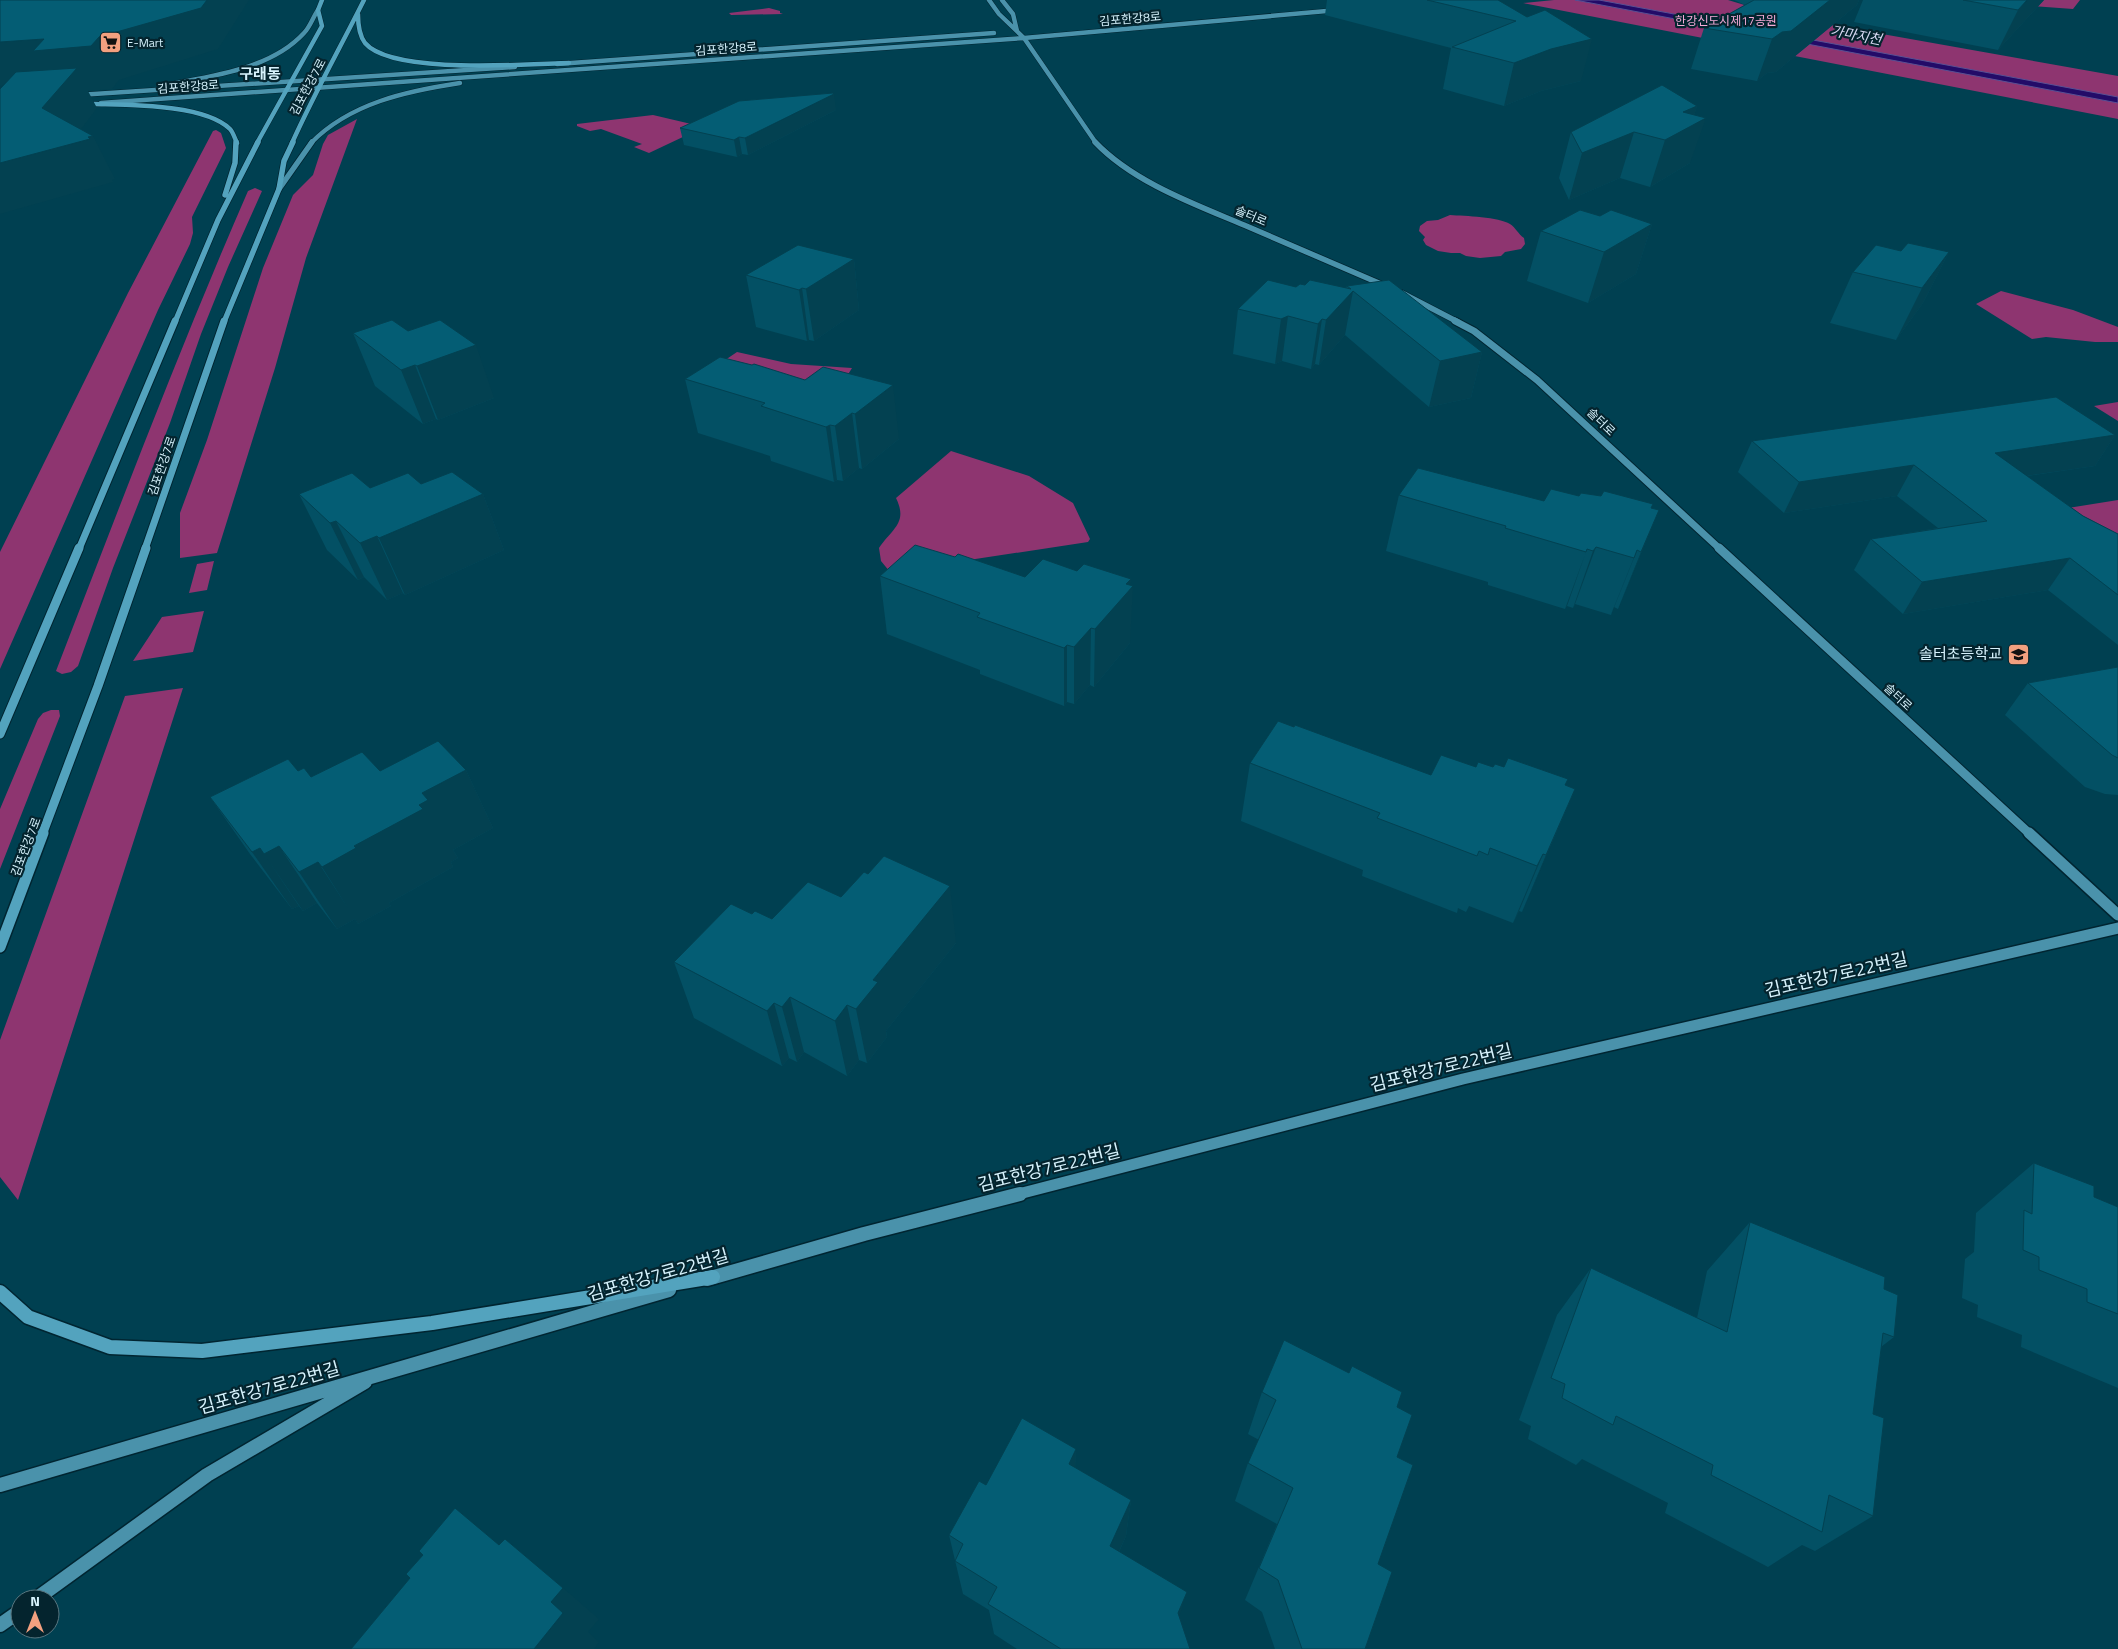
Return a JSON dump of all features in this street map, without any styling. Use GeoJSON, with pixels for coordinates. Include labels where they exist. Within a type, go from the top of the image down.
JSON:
{"type":"FeatureCollection","features":[{"type":"Feature","properties":{"kind":"main road","name":"김포한강7로"},"geometry":{"type":"LineString","coordinates":[[0,734],[218,220],[246,163],[322,26],[318,10],[322,0]]}},
{"type":"Feature","properties":{"kind":"main road","name":"김포한강7로"},"geometry":{"type":"LineString","coordinates":[[0,948],[98,686],[222,327],[279,189],[284,161],[318,87],[330,69],[364,0]]}},
{"type":"Feature","properties":{"kind":"main road"},"geometry":{"type":"LineString","coordinates":[[358,13],[359,29],[366,45],[390,56],[432,63],[569,63]]}},
{"type":"Feature","properties":{"kind":"main road"},"geometry":{"type":"LineString","coordinates":[[94,104],[166,108],[198,113],[218,120],[232,129],[237,142],[236,154],[218,220]]}},
{"type":"Feature","properties":{"kind":"main road"},"geometry":{"type":"LineString","coordinates":[[0,1292],[28,1317],[110,1347],[202,1351],[432,1323],[713,1277]]}},
{"type":"Feature","properties":{"kind":"street","name":"솔터로"},"geometry":{"type":"LineString","coordinates":[[989,0],[1013,32],[1026,35],[1090,136],[1105,152],[1123,165],[1180,198],[1382,284],[1439,312],[1474,331],[1538,380],[2118,915]]}},
{"type":"Feature","properties":{"kind":"street","name":"솔터로"},"geometry":{"type":"LineString","coordinates":[[1002,0],[1013,14],[1013,32]]}},
{"type":"Feature","properties":{"kind":"street"},"geometry":{"type":"LineString","coordinates":[[106,93],[178,83],[250,66],[276,54],[304,33],[318,10]]}},
{"type":"Feature","properties":{"kind":"street","name":"김포한강8로"},"geometry":{"type":"LineString","coordinates":[[84,104],[570,70],[1347,10]]}},
{"type":"Feature","properties":{"kind":"street","name":"김포한강8로"},"geometry":{"type":"LineString","coordinates":[[71,96],[1001,33]]}},
{"type":"Feature","properties":{"kind":"street"},"geometry":{"type":"LineString","coordinates":[[279,189],[314,140],[336,122],[356,111],[419,91],[457,84],[570,70]]}},
{"type":"Feature","properties":{"kind":"street","name":"김포한강7로22번길"},"geometry":{"type":"LineString","coordinates":[[0,1485],[864,1234],[1463,1079],[2118,928]]}},
{"type":"Feature","properties":{"kind":"street"},"geometry":{"type":"LineString","coordinates":[[50,1589],[207,1475],[379,1374]]}},
{"type":"Feature","properties":{"kind":"green space","name":"한강신도시제17공원"},"geometry":{"type":"Polygon","coordinates":[[[1554,0],[1728,0],[1781,16],[2118,76],[2118,119],[1523,3],[1554,0]]]}},
{"type":"Feature","properties":{"kind":"green space"},"geometry":{"type":"Polygon","coordinates":[[[2014,0],[2080,0],[2073,9],[2017,5],[2014,0]]]}},
{"type":"Feature","properties":{"kind":"green space"},"geometry":{"type":"Polygon","coordinates":[[[769,8],[780,11],[783,14],[731,15],[729,13],[769,8]]]}},
{"type":"Feature","properties":{"kind":"green space"},"geometry":{"type":"Polygon","coordinates":[[[653,115],[704,127],[649,153],[634,147],[642,144],[601,129],[590,131],[577,126],[577,124],[653,115]]]}},
{"type":"Feature","properties":{"kind":"green space"},"geometry":{"type":"Polygon","coordinates":[[[357,119],[306,258],[275,368],[217,553],[180,558],[180,513],[207,440],[263,268],[293,195],[313,175],[323,144],[328,135],[357,119]]]}},
{"type":"Feature","properties":{"kind":"green space"},"geometry":{"type":"Polygon","coordinates":[[[216,130],[221,133],[226,148],[192,217],[193,233],[190,244],[158,310],[0,669],[0,552],[128,293],[213,131],[216,130]]]}},
{"type":"Feature","properties":{"kind":"green space"},"geometry":{"type":"Polygon","coordinates":[[[255,188],[262,191],[201,334],[170,423],[113,568],[78,666],[71,672],[62,674],[56,671],[149,430],[248,191],[255,188]]]}},
{"type":"Feature","properties":{"kind":"green space"},"geometry":{"type":"Polygon","coordinates":[[[1450,215],[1482,217],[1505,222],[1510,224],[1524,238],[1525,244],[1521,249],[1505,252],[1501,256],[1480,258],[1460,253],[1438,251],[1426,245],[1423,240],[1425,237],[1419,231],[1420,226],[1427,221],[1438,220],[1450,215]]]}},
{"type":"Feature","properties":{"kind":"green space"},"geometry":{"type":"Polygon","coordinates":[[[2001,291],[2073,310],[2118,327],[2118,342],[2095,342],[2046,337],[2032,339],[1976,304],[2001,291]]]}},
{"type":"Feature","properties":{"kind":"green space"},"geometry":{"type":"Polygon","coordinates":[[[737,352],[791,364],[852,368],[831,402],[694,381],[737,352]]]}},
{"type":"Feature","properties":{"kind":"green space"},"geometry":{"type":"Polygon","coordinates":[[[2118,402],[2118,421],[2094,406],[2118,402]]]}},
{"type":"Feature","properties":{"kind":"green space"},"geometry":{"type":"Polygon","coordinates":[[[951,451],[1029,476],[1073,503],[1090,539],[1088,542],[890,572],[881,561],[879,548],[900,520],[896,498],[951,451]]]}},
{"type":"Feature","properties":{"kind":"green space"},"geometry":{"type":"Polygon","coordinates":[[[2118,500],[2118,544],[2068,508],[2118,500]]]}},
{"type":"Feature","properties":{"kind":"green space"},"geometry":{"type":"Polygon","coordinates":[[[214,561],[207,590],[189,593],[197,564],[214,561]]]}},
{"type":"Feature","properties":{"kind":"green space"},"geometry":{"type":"Polygon","coordinates":[[[204,611],[193,652],[133,661],[162,617],[204,611]]]}},
{"type":"Feature","properties":{"kind":"green space"},"geometry":{"type":"Polygon","coordinates":[[[183,688],[18,1200],[0,1177],[0,1040],[125,696],[183,688]]]}},
{"type":"Feature","properties":{"kind":"green space"},"geometry":{"type":"Polygon","coordinates":[[[59,710],[60,716],[0,869],[0,809],[38,719],[43,713],[59,710]]]}},
{"type":"Feature","properties":{"kind":"shaded area"},"geometry":{"type":"Polygon","coordinates":[[[1575,0],[1599,0],[2118,97],[2118,103],[1575,0]]]}},
{"type":"Feature","properties":{"kind":"building"},"geometry":{"type":"Polygon","coordinates":[[[0,0],[207,0],[201,8],[99,37],[91,46],[33,51],[44,39],[0,42],[0,0]]]}},
{"type":"Feature","properties":{"kind":"building"},"geometry":{"type":"Polygon","coordinates":[[[1427,0],[1498,0],[1527,17],[1545,10],[1592,39],[1551,49],[1514,63],[1452,47],[1516,21],[1427,0]]]}},
{"type":"Feature","properties":{"kind":"building"},"geometry":{"type":"Polygon","coordinates":[[[1754,0],[1830,0],[1791,31],[1782,32],[1772,39],[1704,28],[1754,0]]]}},
{"type":"Feature","properties":{"kind":"building"},"geometry":{"type":"Polygon","coordinates":[[[1963,0],[2027,0],[2018,10],[1963,0]]]}},
{"type":"Feature","properties":{"kind":"building"},"geometry":{"type":"Polygon","coordinates":[[[77,68],[42,108],[93,136],[88,137],[90,139],[0,163],[0,89],[16,72],[77,68]]]}},
{"type":"Feature","properties":{"kind":"building"},"geometry":{"type":"Polygon","coordinates":[[[1662,85],[1697,106],[1683,112],[1706,118],[1665,140],[1634,132],[1582,153],[1571,132],[1662,85]]]}},
{"type":"Feature","properties":{"kind":"building"},"geometry":{"type":"Polygon","coordinates":[[[833,93],[745,138],[739,137],[734,140],[680,128],[739,101],[833,93]]]}},
{"type":"Feature","properties":{"kind":"building"},"geometry":{"type":"Polygon","coordinates":[[[1580,210],[1600,216],[1611,210],[1652,224],[1604,252],[1541,231],[1580,210]]]}},
{"type":"Feature","properties":{"kind":"building"},"geometry":{"type":"Polygon","coordinates":[[[1908,243],[1949,252],[1922,288],[1853,272],[1876,245],[1901,251],[1908,243]]]}},
{"type":"Feature","properties":{"kind":"building"},"geometry":{"type":"Polygon","coordinates":[[[798,245],[854,259],[806,289],[802,288],[799,290],[746,275],[798,245]]]}},
{"type":"Feature","properties":{"kind":"building"},"geometry":{"type":"Polygon","coordinates":[[[1268,280],[1296,287],[1300,284],[1305,285],[1310,280],[1351,289],[1347,286],[1389,280],[1482,352],[1440,361],[1353,291],[1326,320],[1322,319],[1318,324],[1288,316],[1281,319],[1238,309],[1268,280]]]}},
{"type":"Feature","properties":{"kind":"building"},"geometry":{"type":"Polygon","coordinates":[[[392,320],[408,331],[440,320],[476,345],[401,370],[353,333],[392,320]]]}},
{"type":"Feature","properties":{"kind":"building"},"geometry":{"type":"Polygon","coordinates":[[[720,357],[754,364],[805,380],[823,367],[893,385],[855,414],[852,413],[835,426],[830,425],[826,427],[761,406],[765,403],[685,379],[720,357]]]}},
{"type":"Feature","properties":{"kind":"building"},"geometry":{"type":"Polygon","coordinates":[[[2056,397],[2115,435],[1995,453],[2083,516],[2118,534],[2118,595],[2070,558],[1922,582],[1871,539],[1987,521],[1914,465],[1799,482],[1752,441],[2056,397]]]}},
{"type":"Feature","properties":{"kind":"building"},"geometry":{"type":"Polygon","coordinates":[[[1418,468],[1544,501],[1551,489],[1579,496],[1581,493],[1601,496],[1604,491],[1653,504],[1651,508],[1659,510],[1641,552],[1637,550],[1634,558],[1596,547],[1593,551],[1587,549],[1586,552],[1505,528],[1506,526],[1399,495],[1418,468]]]}},
{"type":"Feature","properties":{"kind":"building"},"geometry":{"type":"Polygon","coordinates":[[[452,472],[483,494],[379,538],[377,536],[360,543],[336,521],[330,523],[299,494],[352,473],[370,488],[408,473],[421,484],[452,472]]]}},
{"type":"Feature","properties":{"kind":"building"},"geometry":{"type":"Polygon","coordinates":[[[915,545],[955,557],[958,554],[1025,577],[1043,559],[1077,571],[1084,564],[1131,579],[1126,584],[1133,586],[1095,629],[1091,628],[1074,647],[1067,645],[1064,648],[977,617],[980,613],[880,576],[915,545]]]}},
{"type":"Feature","properties":{"kind":"building"},"geometry":{"type":"Polygon","coordinates":[[[2118,667],[2118,758],[2112,755],[2028,683],[2118,667]]]}},
{"type":"Feature","properties":{"kind":"building"},"geometry":{"type":"Polygon","coordinates":[[[1278,721],[1294,727],[1295,725],[1431,775],[1441,755],[1476,767],[1478,762],[1493,767],[1495,764],[1504,767],[1508,758],[1568,779],[1565,785],[1575,789],[1546,855],[1543,854],[1537,866],[1490,848],[1488,855],[1479,851],[1477,856],[1377,818],[1380,813],[1250,763],[1278,721]]]}},
{"type":"Feature","properties":{"kind":"building"},"geometry":{"type":"Polygon","coordinates":[[[438,741],[466,770],[422,793],[428,800],[419,805],[423,809],[354,846],[356,848],[322,867],[318,862],[299,872],[279,846],[264,854],[260,848],[252,852],[210,797],[288,759],[298,771],[304,768],[311,777],[362,752],[380,771],[438,741]]]}},
{"type":"Feature","properties":{"kind":"building"},"geometry":{"type":"Polygon","coordinates":[[[884,856],[950,886],[873,980],[878,982],[856,1009],[847,1005],[835,1021],[790,997],[782,1007],[774,1003],[767,1011],[674,962],[731,904],[752,914],[755,911],[772,919],[808,882],[841,897],[864,872],[868,874],[884,856]]]}},
{"type":"Feature","properties":{"kind":"building"},"geometry":{"type":"Polygon","coordinates":[[[2034,1163],[2094,1186],[2094,1197],[2118,1207],[2118,1314],[2087,1302],[2087,1289],[2039,1270],[2039,1257],[2023,1250],[2024,1210],[2032,1214],[2034,1163]]]}},
{"type":"Feature","properties":{"kind":"building"},"geometry":{"type":"Polygon","coordinates":[[[1750,1222],[1885,1277],[1884,1289],[1898,1295],[1894,1337],[1883,1333],[1873,1414],[1884,1418],[1873,1516],[1829,1495],[1822,1532],[1711,1475],[1713,1465],[1616,1416],[1613,1425],[1562,1398],[1565,1384],[1551,1378],[1591,1268],[1727,1332],[1750,1222]]]}},
{"type":"Feature","properties":{"kind":"building"},"geometry":{"type":"Polygon","coordinates":[[[1284,1340],[1349,1373],[1352,1366],[1402,1392],[1397,1407],[1412,1415],[1397,1457],[1413,1465],[1378,1564],[1392,1572],[1365,1649],[1302,1649],[1278,1580],[1259,1568],[1293,1488],[1248,1463],[1276,1400],[1262,1392],[1284,1340]]]}},
{"type":"Feature","properties":{"kind":"building"},"geometry":{"type":"Polygon","coordinates":[[[1022,1418],[1076,1449],[1069,1464],[1131,1500],[1110,1546],[1187,1592],[1178,1613],[1190,1649],[1061,1649],[988,1604],[997,1587],[955,1561],[963,1544],[949,1535],[979,1481],[986,1485],[1022,1418]]]}},
{"type":"Feature","properties":{"kind":"building"},"geometry":{"type":"Polygon","coordinates":[[[455,1508],[499,1545],[505,1539],[563,1588],[551,1602],[563,1613],[534,1649],[351,1649],[410,1578],[406,1574],[423,1555],[419,1551],[455,1508]]]}},
{"type":"Feature","properties":{"kind":"place","name":"E-Mart"},"geometry":{"type":"Point","coordinates":[111,43]}},
{"type":"Feature","properties":{"kind":"place","name":"솔터초등학교"},"geometry":{"type":"Point","coordinates":[2018,654]}},
{"type":"Feature","properties":{"kind":"district","name":"구래동"},"geometry":{"type":"Point","coordinates":[260,74]}},
{"type":"Feature","properties":{"kind":"water label","name":"가마지천"},"geometry":{"type":"Point","coordinates":[1856,35]}}]}
